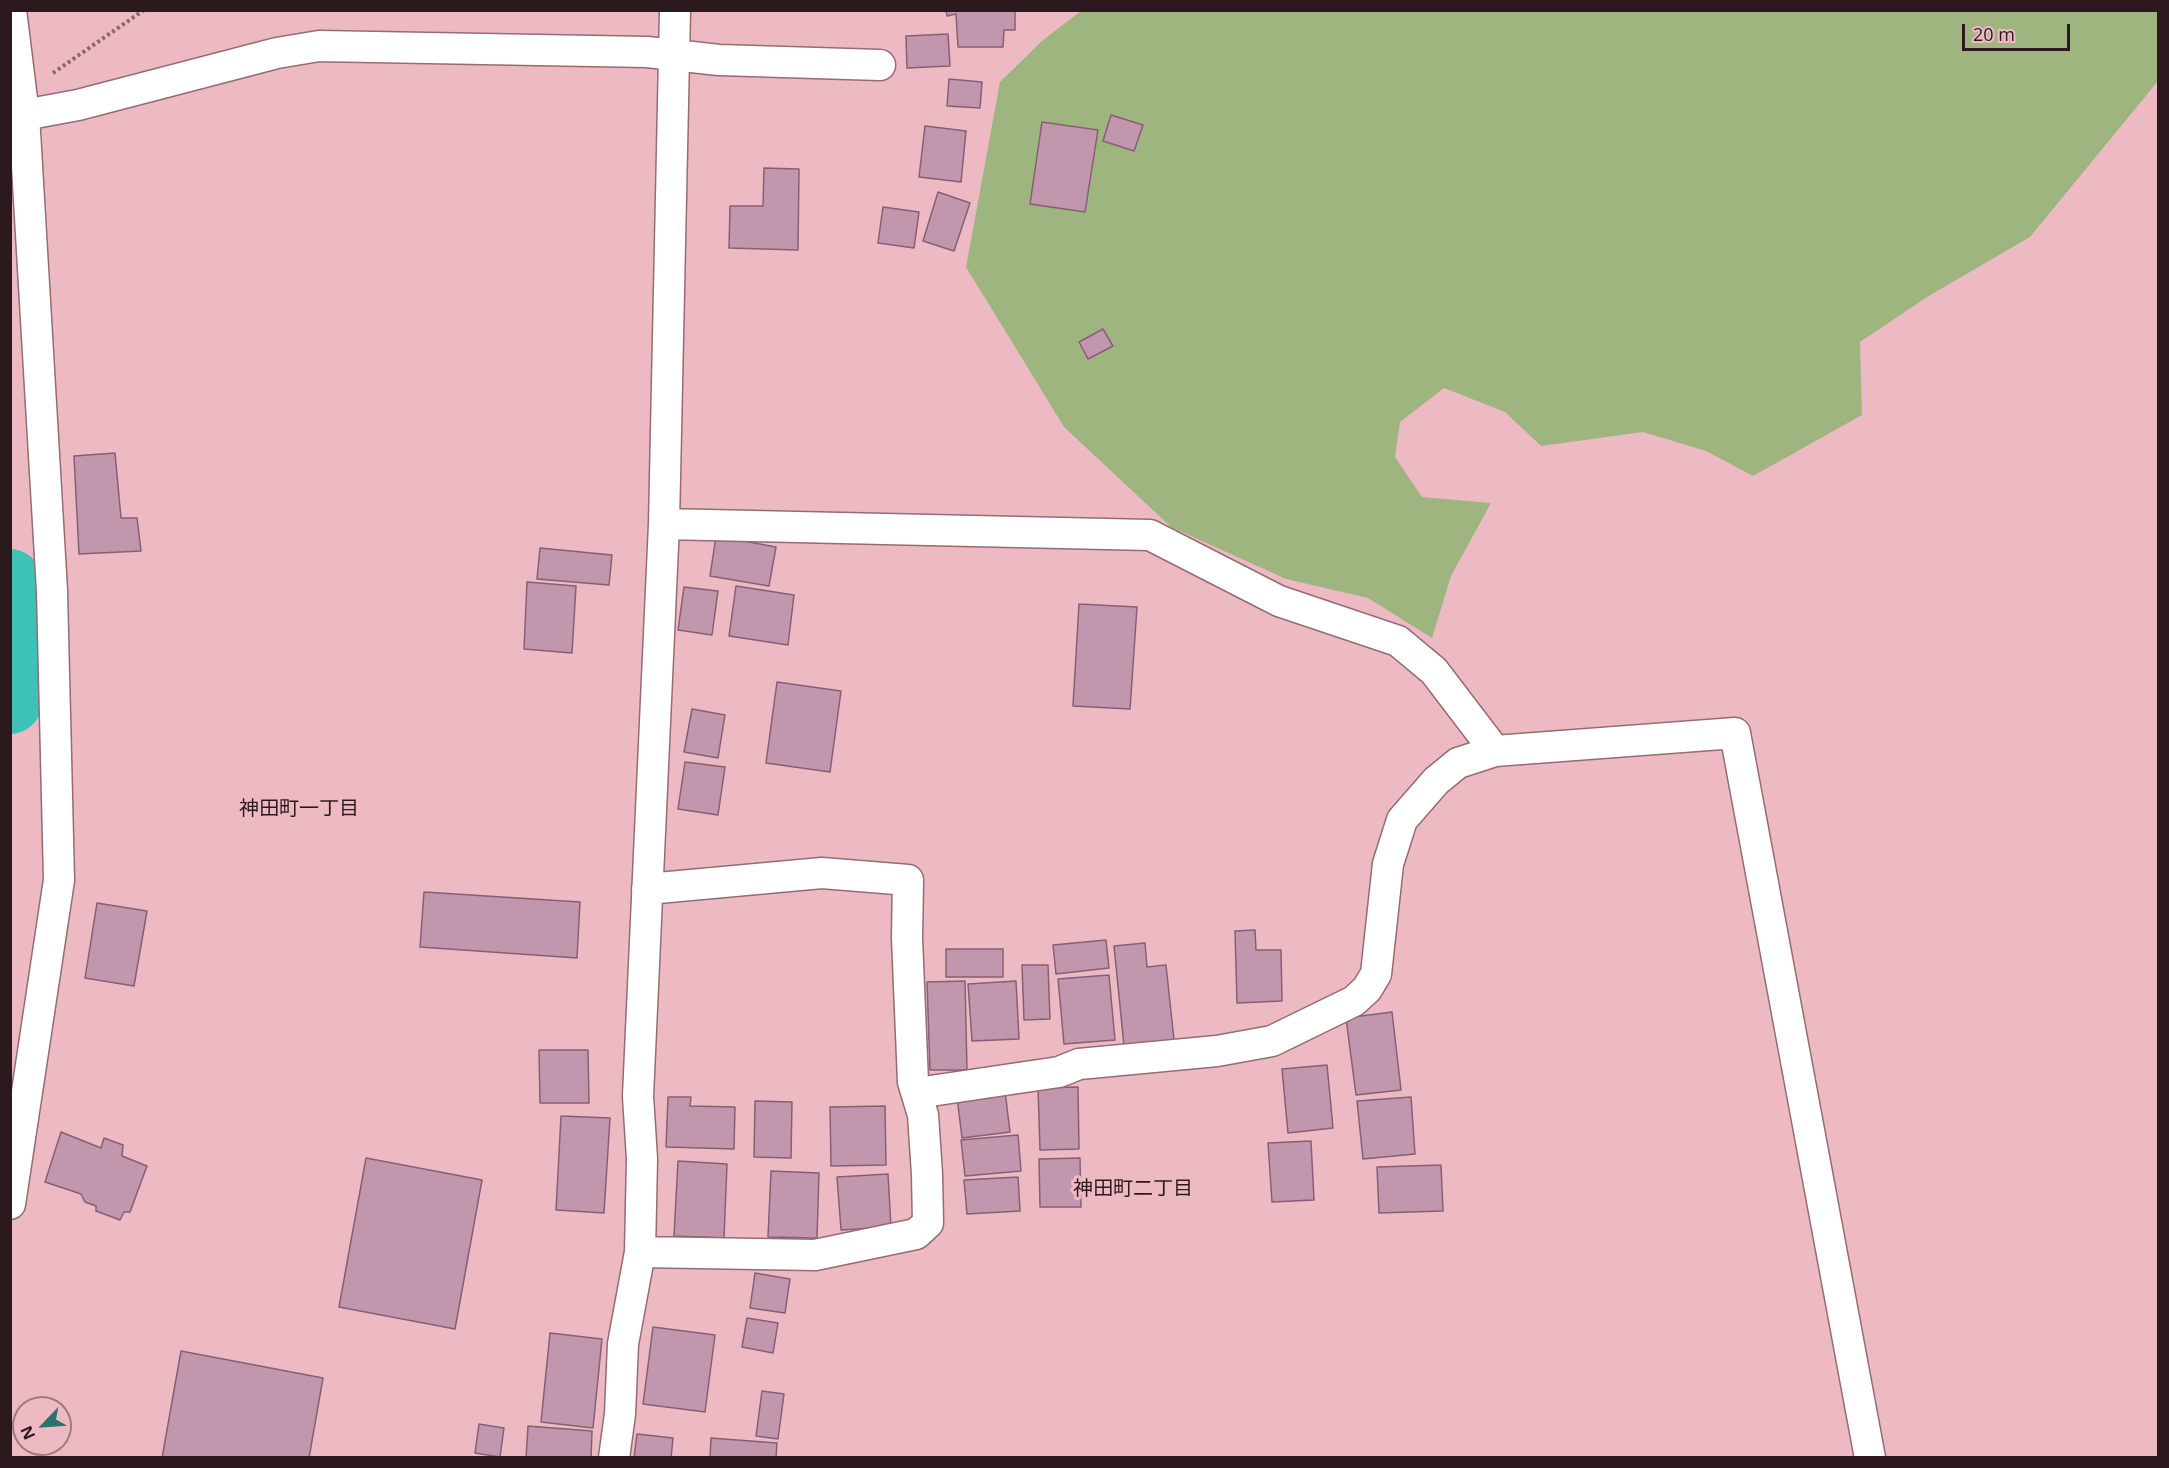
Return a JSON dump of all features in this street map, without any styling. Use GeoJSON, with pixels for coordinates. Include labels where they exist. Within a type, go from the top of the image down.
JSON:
{"type":"FeatureCollection","features":[{"type":"Feature","properties":{"kind":"street"},"geometry":{"type":"LineString","coordinates":[[10,1204],[59,880],[52,591],[11,10]]}},
{"type":"Feature","properties":{"kind":"street"},"geometry":{"type":"LineString","coordinates":[[614,1458],[620,1414],[623,1344],[640,1252],[642,1160],[638,1096],[664,524],[675,10]]}},
{"type":"Feature","properties":{"kind":"street"},"geometry":{"type":"LineString","coordinates":[[19,103],[78,105],[278,53],[319,46],[636,51],[718,60],[880,65]]}},
{"type":"Feature","properties":{"kind":"street"},"geometry":{"type":"LineString","coordinates":[[664,524],[1150,535],[1279,601],[1398,641],[1434,671],[1494,751]]}},
{"type":"Feature","properties":{"kind":"street"},"geometry":{"type":"LineString","coordinates":[[916,1093],[1059,1072],[1079,1064],[1217,1052],[1272,1041],[1354,1001],[1367,989],[1376,974],[1388,864],[1402,820],[1436,781],[1458,763],[1494,751],[1735,733],[1870,1458]]}},
{"type":"Feature","properties":{"kind":"street"},"geometry":{"type":"LineString","coordinates":[[640,1252],[815,1255],[916,1234],[928,1223],[923,1115],[913,1082],[908,972],[908,880],[822,873],[647,889]]}},
{"type":"Feature","properties":{"kind":"path"},"geometry":{"type":"LineString","coordinates":[[19,103],[144,10]]}},
{"type":"Feature","properties":{"kind":"green space"},"geometry":{"type":"Polygon","coordinates":[[[1081,11],[2158,11],[2158,81],[2030,237],[1927,297],[1860,342],[1862,415],[1753,476],[1706,451],[1643,432],[1541,446],[1505,412],[1444,388],[1400,422],[1395,457],[1422,497],[1491,503],[1451,576],[1432,638],[1368,598],[1286,579],[1171,527],[1064,427],[966,267],[1000,82],[1043,40],[1081,11]]]}},
{"type":"Feature","properties":{"kind":"building"},"geometry":{"type":"Polygon","coordinates":[[[946,10],[1015,10],[1015,30],[1004,30],[1003,47],[958,47],[956,14],[947,16],[946,10]]]}},
{"type":"Feature","properties":{"kind":"building"},"geometry":{"type":"Polygon","coordinates":[[[948,34],[950,66],[907,68],[906,36],[948,34]]]}},
{"type":"Feature","properties":{"kind":"building"},"geometry":{"type":"Polygon","coordinates":[[[949,79],[982,82],[980,108],[947,106],[949,79]]]}},
{"type":"Feature","properties":{"kind":"building"},"geometry":{"type":"Polygon","coordinates":[[[1111,115],[1143,125],[1134,151],[1103,141],[1111,115]]]}},
{"type":"Feature","properties":{"kind":"building"},"geometry":{"type":"Polygon","coordinates":[[[1042,122],[1098,130],[1085,212],[1030,204],[1042,122]]]}},
{"type":"Feature","properties":{"kind":"building"},"geometry":{"type":"Polygon","coordinates":[[[925,126],[966,131],[961,182],[919,177],[925,126]]]}},
{"type":"Feature","properties":{"kind":"building"},"geometry":{"type":"Polygon","coordinates":[[[764,168],[799,169],[798,250],[729,248],[730,206],[763,206],[764,168]]]}},
{"type":"Feature","properties":{"kind":"building"},"geometry":{"type":"Polygon","coordinates":[[[938,192],[970,203],[954,251],[923,241],[938,192]]]}},
{"type":"Feature","properties":{"kind":"building"},"geometry":{"type":"Polygon","coordinates":[[[883,207],[919,212],[914,248],[878,243],[883,207]]]}},
{"type":"Feature","properties":{"kind":"building"},"geometry":{"type":"Polygon","coordinates":[[[1103,329],[1113,346],[1088,359],[1079,342],[1103,329]]]}},
{"type":"Feature","properties":{"kind":"building"},"geometry":{"type":"Polygon","coordinates":[[[115,453],[121,518],[137,518],[141,551],[79,554],[74,456],[115,453]]]}},
{"type":"Feature","properties":{"kind":"building"},"geometry":{"type":"Polygon","coordinates":[[[716,536],[776,547],[769,586],[710,576],[716,536]]]}},
{"type":"Feature","properties":{"kind":"building"},"geometry":{"type":"Polygon","coordinates":[[[540,548],[612,555],[609,585],[537,579],[540,548]]]}},
{"type":"Feature","properties":{"kind":"building"},"geometry":{"type":"Polygon","coordinates":[[[527,582],[576,586],[572,653],[524,649],[527,582]]]}},
{"type":"Feature","properties":{"kind":"building"},"geometry":{"type":"Polygon","coordinates":[[[736,586],[794,595],[788,645],[729,636],[736,586]]]}},
{"type":"Feature","properties":{"kind":"building"},"geometry":{"type":"Polygon","coordinates":[[[684,587],[718,591],[712,635],[678,630],[684,587]]]}},
{"type":"Feature","properties":{"kind":"building"},"geometry":{"type":"Polygon","coordinates":[[[1079,604],[1137,607],[1130,709],[1073,706],[1079,604]]]}},
{"type":"Feature","properties":{"kind":"building"},"geometry":{"type":"Polygon","coordinates":[[[777,682],[841,691],[830,772],[766,763],[777,682]]]}},
{"type":"Feature","properties":{"kind":"building"},"geometry":{"type":"Polygon","coordinates":[[[692,709],[725,715],[718,758],[684,752],[692,709]]]}},
{"type":"Feature","properties":{"kind":"building"},"geometry":{"type":"Polygon","coordinates":[[[685,762],[725,767],[718,815],[678,809],[685,762]]]}},
{"type":"Feature","properties":{"kind":"building"},"geometry":{"type":"Polygon","coordinates":[[[424,892],[580,902],[577,958],[420,947],[424,892]]]}},
{"type":"Feature","properties":{"kind":"building"},"geometry":{"type":"Polygon","coordinates":[[[97,903],[147,911],[134,986],[85,978],[97,903]]]}},
{"type":"Feature","properties":{"kind":"building"},"geometry":{"type":"Polygon","coordinates":[[[1255,930],[1256,950],[1281,950],[1282,1001],[1237,1003],[1235,931],[1255,930]]]}},
{"type":"Feature","properties":{"kind":"building"},"geometry":{"type":"Polygon","coordinates":[[[1106,940],[1109,968],[1056,974],[1053,945],[1106,940]]]}},
{"type":"Feature","properties":{"kind":"building"},"geometry":{"type":"Polygon","coordinates":[[[1145,943],[1147,967],[1166,965],[1174,1040],[1124,1046],[1114,946],[1145,943]]]}},
{"type":"Feature","properties":{"kind":"building"},"geometry":{"type":"Polygon","coordinates":[[[946,949],[1003,949],[1003,977],[946,977],[946,949]]]}},
{"type":"Feature","properties":{"kind":"building"},"geometry":{"type":"Polygon","coordinates":[[[1022,965],[1048,965],[1050,1019],[1024,1020],[1022,965]]]}},
{"type":"Feature","properties":{"kind":"building"},"geometry":{"type":"Polygon","coordinates":[[[1109,975],[1115,1040],[1064,1044],[1058,979],[1109,975]]]}},
{"type":"Feature","properties":{"kind":"building"},"geometry":{"type":"Polygon","coordinates":[[[965,981],[967,1070],[930,1070],[927,982],[965,981]]]}},
{"type":"Feature","properties":{"kind":"building"},"geometry":{"type":"Polygon","coordinates":[[[1016,981],[1019,1039],[972,1041],[968,984],[1016,981]]]}},
{"type":"Feature","properties":{"kind":"building"},"geometry":{"type":"Polygon","coordinates":[[[1392,1012],[1401,1090],[1356,1095],[1346,1018],[1392,1012]]]}},
{"type":"Feature","properties":{"kind":"building"},"geometry":{"type":"Polygon","coordinates":[[[539,1050],[588,1050],[589,1103],[540,1103],[539,1050]]]}},
{"type":"Feature","properties":{"kind":"building"},"geometry":{"type":"Polygon","coordinates":[[[1327,1065],[1333,1128],[1288,1133],[1282,1069],[1327,1065]]]}},
{"type":"Feature","properties":{"kind":"building"},"geometry":{"type":"Polygon","coordinates":[[[1078,1087],[1079,1149],[1040,1150],[1038,1088],[1078,1087]]]}},
{"type":"Feature","properties":{"kind":"building"},"geometry":{"type":"Polygon","coordinates":[[[1005,1091],[1010,1132],[962,1138],[957,1097],[1005,1091]]]}},
{"type":"Feature","properties":{"kind":"building"},"geometry":{"type":"Polygon","coordinates":[[[668,1097],[691,1097],[690,1106],[735,1107],[734,1149],[666,1147],[668,1097]]]}},
{"type":"Feature","properties":{"kind":"building"},"geometry":{"type":"Polygon","coordinates":[[[1411,1097],[1415,1154],[1363,1159],[1357,1101],[1411,1097]]]}},
{"type":"Feature","properties":{"kind":"building"},"geometry":{"type":"Polygon","coordinates":[[[755,1101],[792,1102],[791,1158],[754,1157],[755,1101]]]}},
{"type":"Feature","properties":{"kind":"building"},"geometry":{"type":"Polygon","coordinates":[[[885,1106],[886,1165],[831,1166],[830,1107],[885,1106]]]}},
{"type":"Feature","properties":{"kind":"building"},"geometry":{"type":"Polygon","coordinates":[[[561,1116],[610,1118],[604,1213],[556,1210],[561,1116]]]}},
{"type":"Feature","properties":{"kind":"building"},"geometry":{"type":"Polygon","coordinates":[[[61,1132],[101,1148],[104,1138],[123,1145],[122,1156],[147,1166],[130,1212],[124,1212],[120,1220],[96,1211],[96,1206],[85,1202],[81,1194],[45,1182],[61,1132]]]}},
{"type":"Feature","properties":{"kind":"building"},"geometry":{"type":"Polygon","coordinates":[[[1018,1135],[1021,1171],[965,1176],[961,1140],[1018,1135]]]}},
{"type":"Feature","properties":{"kind":"building"},"geometry":{"type":"Polygon","coordinates":[[[1311,1141],[1314,1200],[1272,1202],[1268,1143],[1311,1141]]]}},
{"type":"Feature","properties":{"kind":"building"},"geometry":{"type":"Polygon","coordinates":[[[366,1158],[482,1180],[455,1329],[339,1307],[366,1158]]]}},
{"type":"Feature","properties":{"kind":"building"},"geometry":{"type":"Polygon","coordinates":[[[1080,1158],[1081,1207],[1040,1207],[1039,1159],[1080,1158]]]}},
{"type":"Feature","properties":{"kind":"building"},"geometry":{"type":"Polygon","coordinates":[[[678,1161],[727,1164],[724,1238],[674,1236],[678,1161]]]}},
{"type":"Feature","properties":{"kind":"building"},"geometry":{"type":"Polygon","coordinates":[[[1441,1165],[1443,1211],[1379,1213],[1377,1167],[1441,1165]]]}},
{"type":"Feature","properties":{"kind":"building"},"geometry":{"type":"Polygon","coordinates":[[[771,1171],[819,1173],[817,1238],[768,1237],[771,1171]]]}},
{"type":"Feature","properties":{"kind":"building"},"geometry":{"type":"Polygon","coordinates":[[[888,1174],[891,1227],[841,1230],[837,1177],[888,1174]]]}},
{"type":"Feature","properties":{"kind":"building"},"geometry":{"type":"Polygon","coordinates":[[[1018,1177],[1020,1211],[967,1214],[964,1180],[1018,1177]]]}},
{"type":"Feature","properties":{"kind":"building"},"geometry":{"type":"Polygon","coordinates":[[[755,1273],[790,1279],[785,1313],[750,1308],[755,1273]]]}},
{"type":"Feature","properties":{"kind":"building"},"geometry":{"type":"Polygon","coordinates":[[[747,1318],[778,1323],[773,1353],[742,1347],[747,1318]]]}},
{"type":"Feature","properties":{"kind":"building"},"geometry":{"type":"Polygon","coordinates":[[[653,1327],[715,1335],[705,1412],[643,1404],[653,1327]]]}},
{"type":"Feature","properties":{"kind":"building"},"geometry":{"type":"Polygon","coordinates":[[[550,1333],[602,1339],[593,1428],[541,1422],[550,1333]]]}},
{"type":"Feature","properties":{"kind":"building"},"geometry":{"type":"Polygon","coordinates":[[[181,1351],[323,1378],[309,1458],[162,1458],[181,1351]]]}},
{"type":"Feature","properties":{"kind":"building"},"geometry":{"type":"Polygon","coordinates":[[[762,1391],[784,1394],[778,1439],[756,1436],[762,1391]]]}},
{"type":"Feature","properties":{"kind":"building"},"geometry":{"type":"Polygon","coordinates":[[[479,1424],[504,1428],[500,1457],[475,1453],[479,1424]]]}},
{"type":"Feature","properties":{"kind":"building"},"geometry":{"type":"Polygon","coordinates":[[[528,1426],[592,1431],[591,1458],[526,1458],[528,1426]]]}},
{"type":"Feature","properties":{"kind":"building"},"geometry":{"type":"Polygon","coordinates":[[[637,1434],[673,1438],[671,1458],[634,1458],[637,1434]]]}},
{"type":"Feature","properties":{"kind":"building"},"geometry":{"type":"Polygon","coordinates":[[[711,1438],[777,1443],[776,1458],[710,1458],[711,1438]]]}},
{"type":"Feature","properties":{"kind":"waterway"},"geometry":{"type":"LineString","coordinates":[[10,581],[13,629],[10,702]]}},
{"type":"Feature","properties":{"kind":"district","name":"神田町一丁目"},"geometry":{"type":"Point","coordinates":[299,809]}},
{"type":"Feature","properties":{"kind":"district","name":"神田町二丁目"},"geometry":{"type":"Point","coordinates":[1133,1189]}}]}
